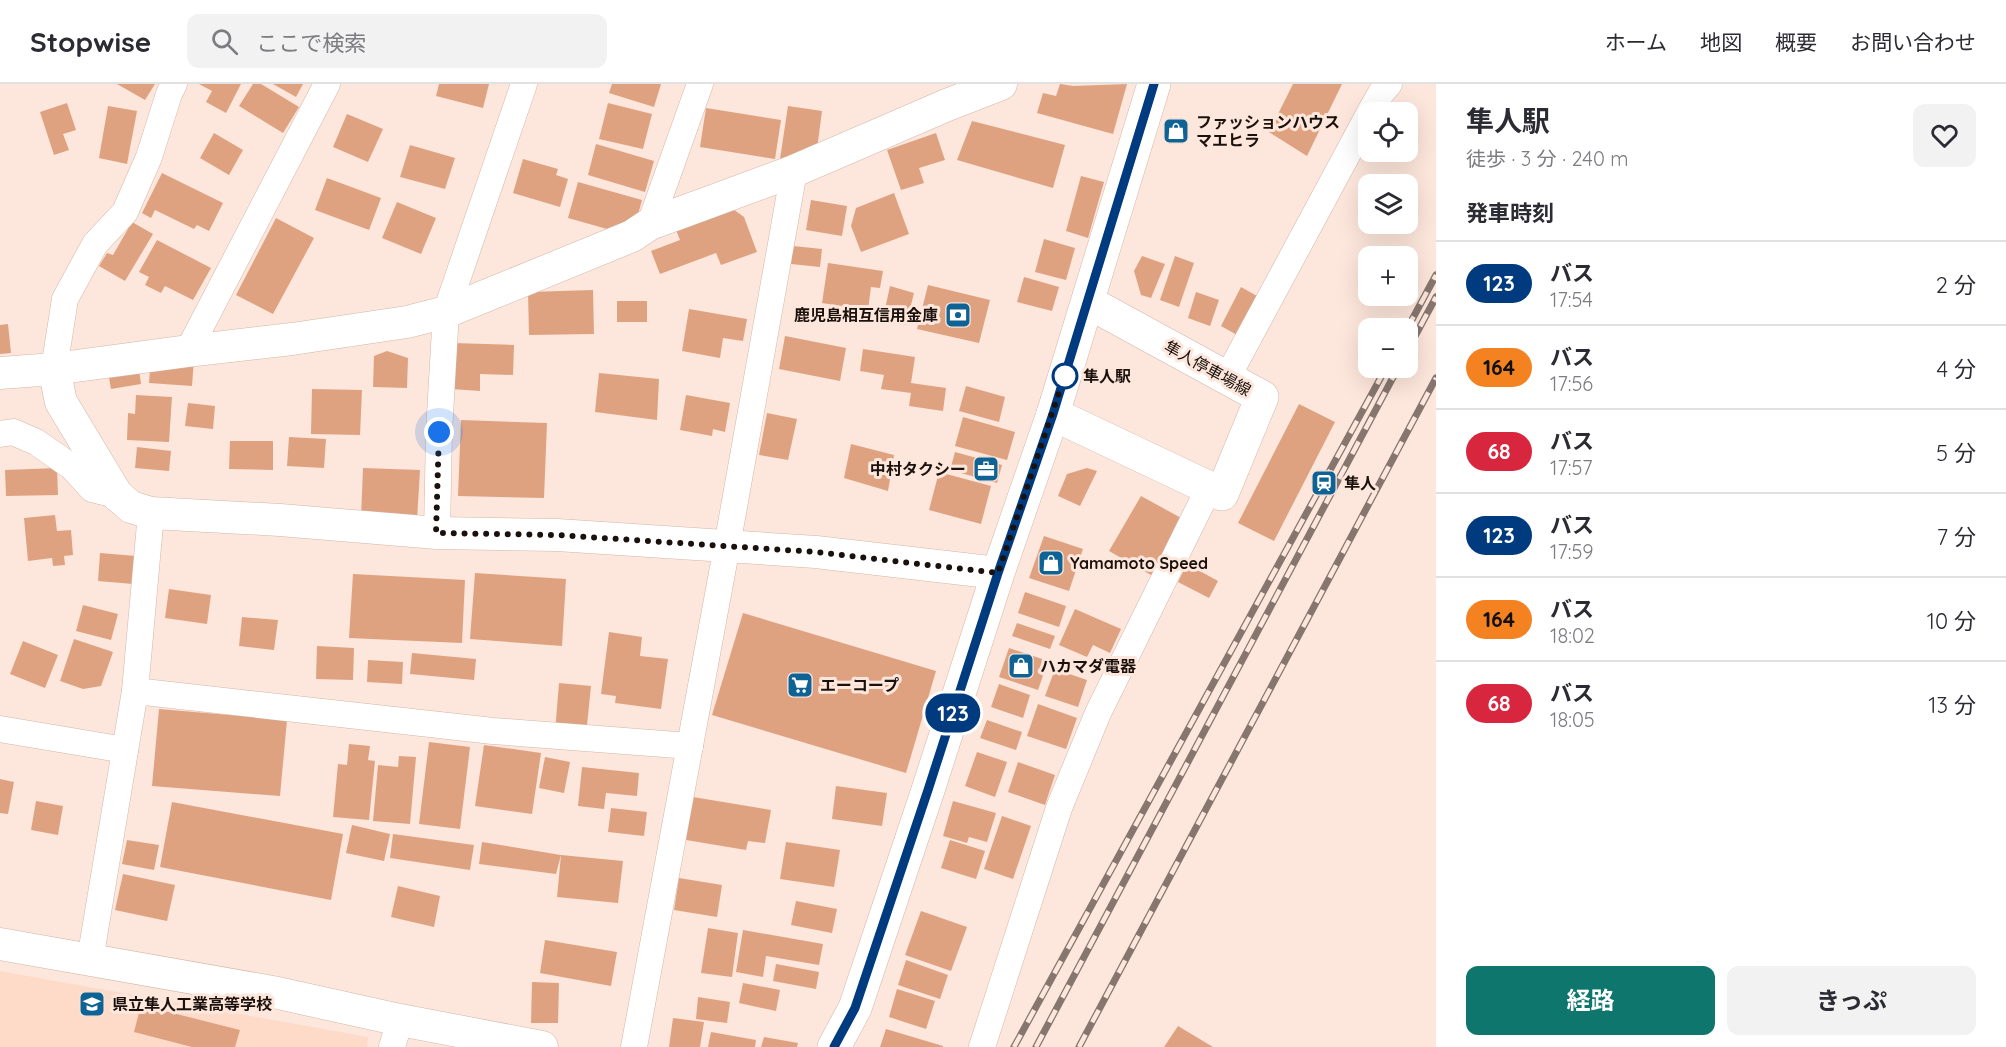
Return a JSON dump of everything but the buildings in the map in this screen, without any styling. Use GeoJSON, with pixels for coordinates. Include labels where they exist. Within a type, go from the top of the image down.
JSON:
{"type":"FeatureCollection","features":[{"type":"Feature","properties":{"kind":"main road"},"geometry":{"type":"LineString","coordinates":[[834,1047],[855,1008],[998,573],[1053,414],[1154,84]]}},
{"type":"Feature","properties":{"kind":"main road","name":"隼人停車場線"},"geometry":{"type":"LineString","coordinates":[[1088,302],[1262,397],[1222,494],[1209,488]]}},
{"type":"Feature","properties":{"kind":"main road"},"geometry":{"type":"LineString","coordinates":[[1053,414],[1209,488]]}},
{"type":"Feature","properties":{"kind":"street"},"geometry":{"type":"LineString","coordinates":[[174,84],[149,157],[125,212],[96,244],[65,299],[54,369],[61,402],[117,495],[131,507],[151,513],[280,520],[436,533],[557,535],[816,552],[998,573]]}},
{"type":"Feature","properties":{"kind":"street"},"geometry":{"type":"LineString","coordinates":[[188,351],[327,84]]}},
{"type":"Feature","properties":{"kind":"street"},"geometry":{"type":"LineString","coordinates":[[436,533],[446,312],[524,84]]}},
{"type":"Feature","properties":{"kind":"street"},"geometry":{"type":"LineString","coordinates":[[650,224],[700,84]]}},
{"type":"Feature","properties":{"kind":"street"},"geometry":{"type":"LineString","coordinates":[[0,373],[54,369],[292,339],[395,324],[446,312],[632,236],[650,224],[794,171],[949,94],[1001,84]]}},
{"type":"Feature","properties":{"kind":"street"},"geometry":{"type":"LineString","coordinates":[[1376,102],[1389,84]]}},
{"type":"Feature","properties":{"kind":"street"},"geometry":{"type":"LineString","coordinates":[[1227,378],[1358,134]]}},
{"type":"Feature","properties":{"kind":"street"},"geometry":{"type":"LineString","coordinates":[[634,1047],[794,171]]}},
{"type":"Feature","properties":{"kind":"street"},"geometry":{"type":"LineString","coordinates":[[0,434],[13,432],[36,442],[72,467],[92,489],[117,495]]}},
{"type":"Feature","properties":{"kind":"street"},"geometry":{"type":"LineString","coordinates":[[982,1047],[1059,808],[1098,713],[1209,488]]}},
{"type":"Feature","properties":{"kind":"street"},"geometry":{"type":"LineString","coordinates":[[90,960],[135,691],[151,513]]}},
{"type":"Feature","properties":{"kind":"street"},"geometry":{"type":"LineString","coordinates":[[135,691],[493,731],[690,746]]}},
{"type":"Feature","properties":{"kind":"street"},"geometry":{"type":"LineString","coordinates":[[0,729],[125,750]]}},
{"type":"Feature","properties":{"kind":"street"},"geometry":{"type":"LineString","coordinates":[[0,944],[278,993],[396,1034],[542,1047]]}},
{"type":"Feature","properties":{"kind":"shaded area","name":"県立隼人工業高等学校"},"geometry":{"type":"Polygon","coordinates":[[[0,971],[368,1037],[367,1047],[0,1047],[0,971]]]}},
{"type":"Feature","properties":{"kind":"railway"},"geometry":{"type":"LineString","coordinates":[[1413,318],[1436,275]]}},
{"type":"Feature","properties":{"kind":"railway"},"geometry":{"type":"LineString","coordinates":[[1418,331],[1436,297]]}},
{"type":"Feature","properties":{"kind":"railway"},"geometry":{"type":"LineString","coordinates":[[1014,1047],[1381,378]]}},
{"type":"Feature","properties":{"kind":"railway"},"geometry":{"type":"LineString","coordinates":[[1036,1047],[1393,378]]}},
{"type":"Feature","properties":{"kind":"railway"},"geometry":{"type":"LineString","coordinates":[[1079,1047],[1436,378]]}},
{"type":"Feature","properties":{"kind":"bus line","name":"123"},"geometry":{"type":"LineString","coordinates":[[834,1047],[855,1008],[998,573],[1053,414],[1154,84]]}},
{"type":"Feature","properties":{"kind":"place","name":"ファッションハウス マエヒラ"},"geometry":{"type":"Point","coordinates":[1176,131]}},
{"type":"Feature","properties":{"kind":"place","name":"鹿児島相互信用金庫"},"geometry":{"type":"Point","coordinates":[958,315]}},
{"type":"Feature","properties":{"kind":"place","name":"隼人駅"},"geometry":{"type":"Point","coordinates":[1065,376]}},
{"type":"Feature","properties":{"kind":"place","name":"中村タクシー"},"geometry":{"type":"Point","coordinates":[986,469]}},
{"type":"Feature","properties":{"kind":"place","name":"隼人"},"geometry":{"type":"Point","coordinates":[1324,483]}},
{"type":"Feature","properties":{"kind":"place","name":"Yamamoto Speed"},"geometry":{"type":"Point","coordinates":[1051,563]}},
{"type":"Feature","properties":{"kind":"place","name":"ハカマダ電器"},"geometry":{"type":"Point","coordinates":[1021,666]}},
{"type":"Feature","properties":{"kind":"place","name":"エーコープ"},"geometry":{"type":"Point","coordinates":[800,685]}},
{"type":"Feature","properties":{"kind":"place","name":"県立隼人工業高等学校"},"geometry":{"type":"Point","coordinates":[92,1004]}},
{"type":"Feature","properties":{"kind":"route"},"geometry":{"type":"LineString","coordinates":[[439,432],[436,533],[557,535],[816,552],[998,573],[1067,369],[1065,376]]}}]}
